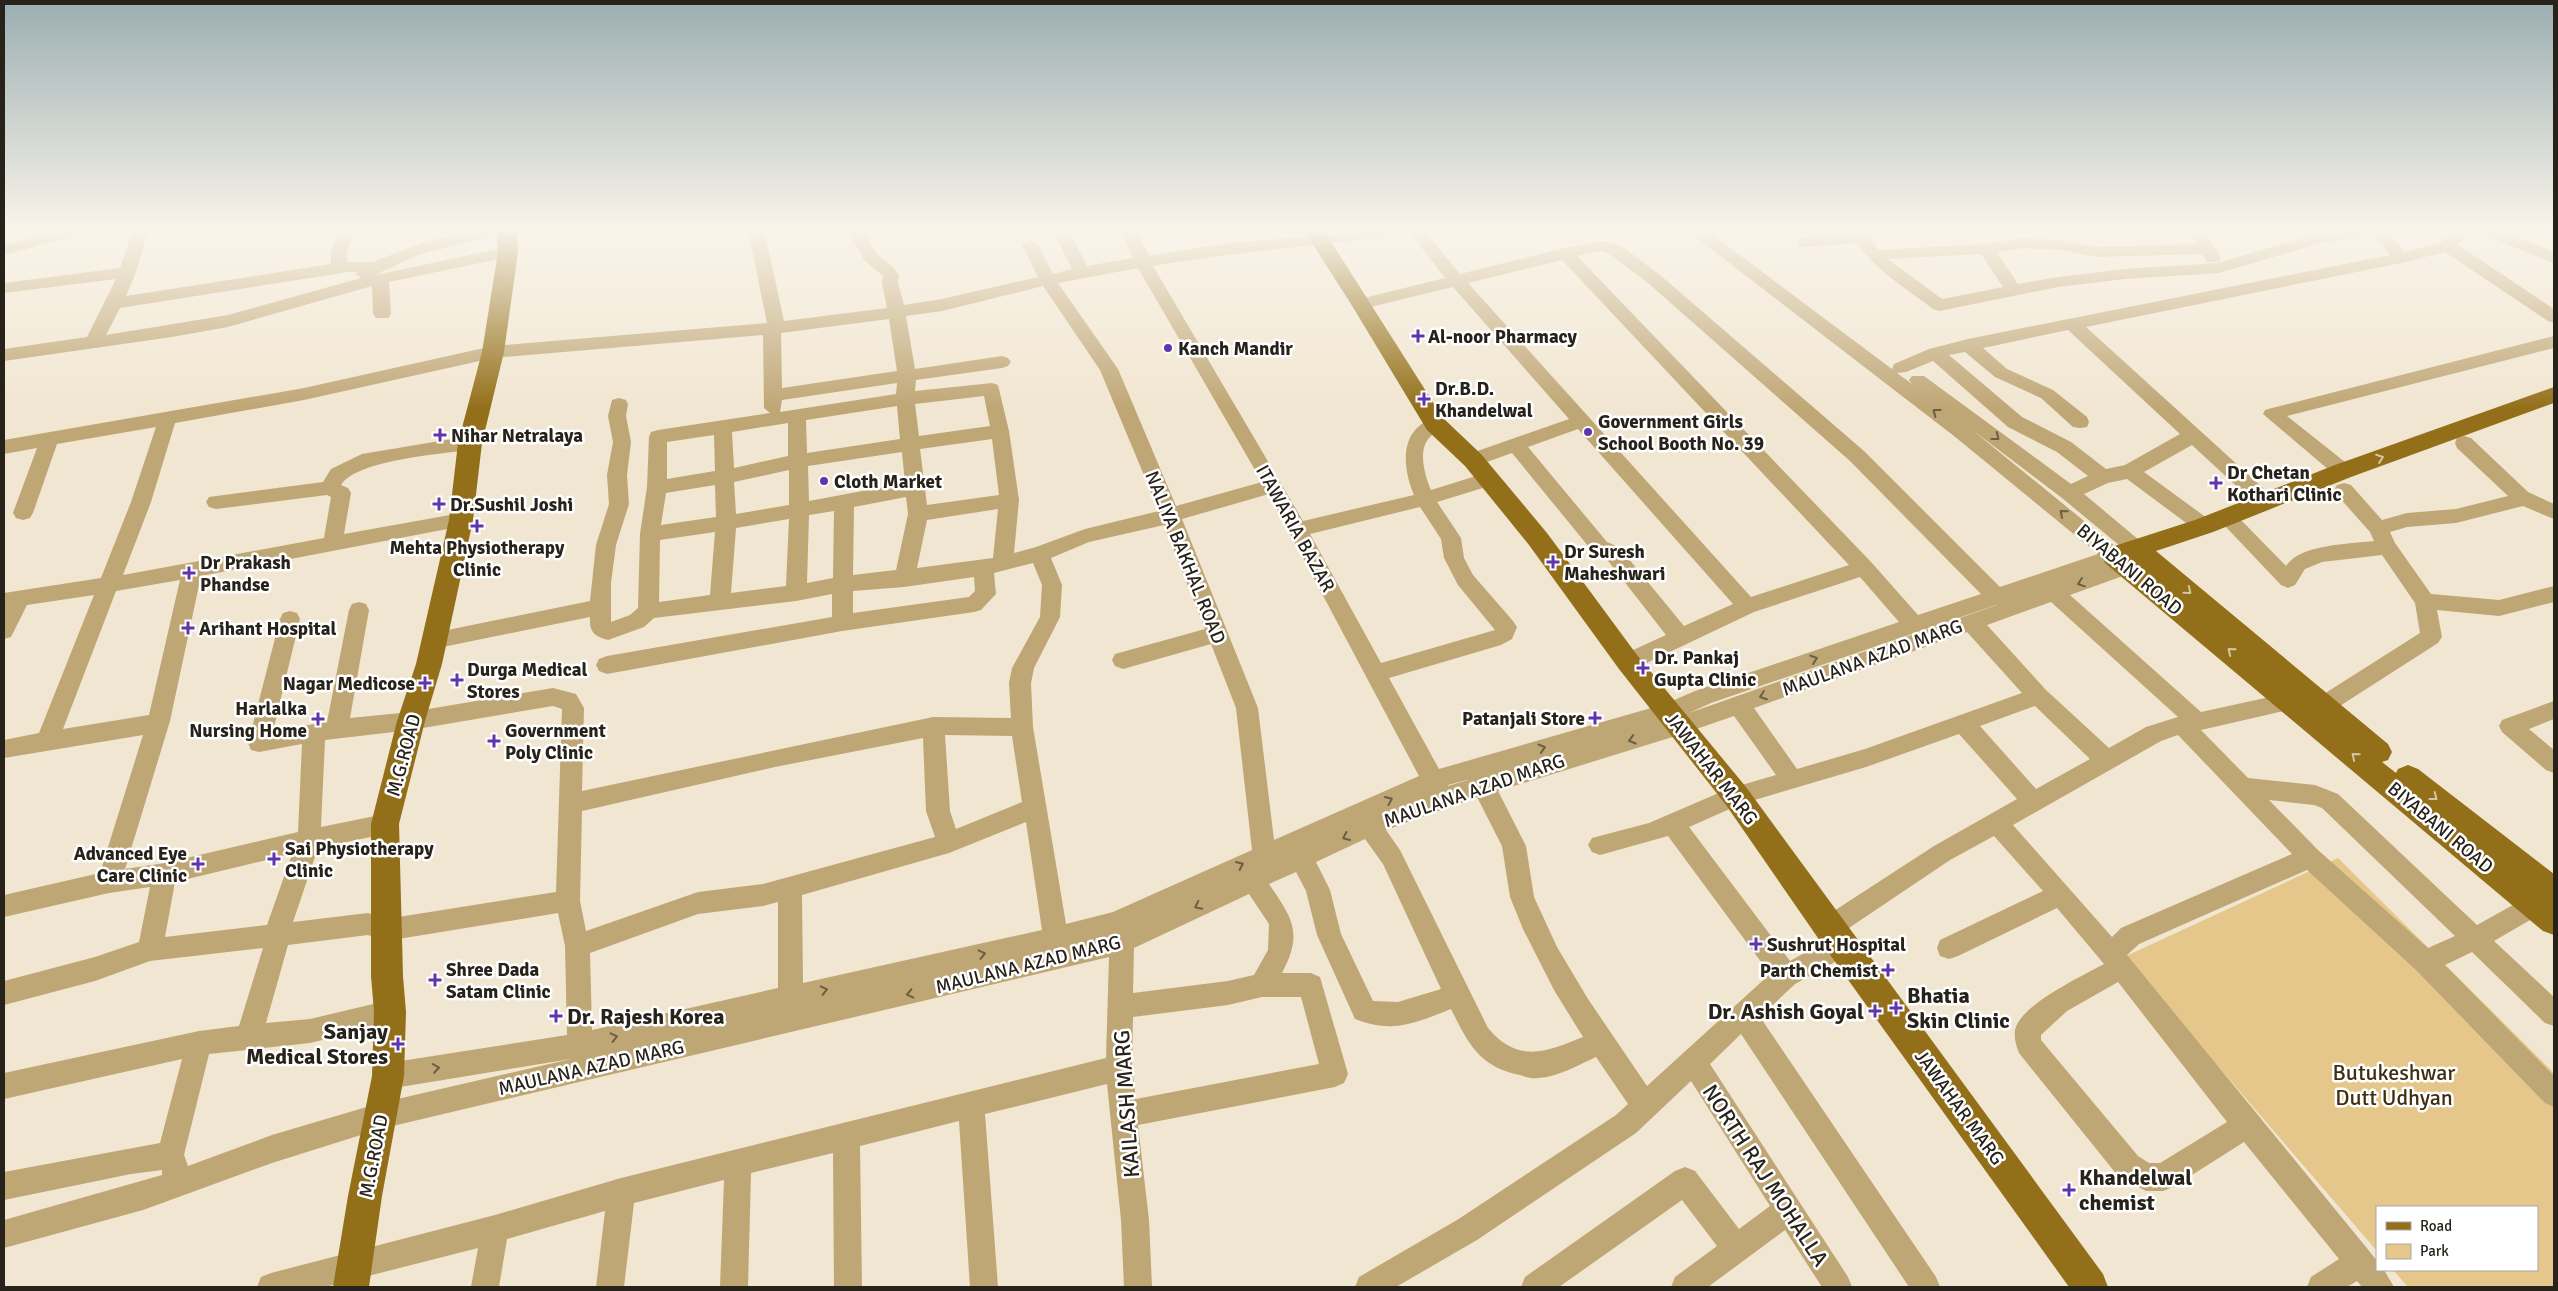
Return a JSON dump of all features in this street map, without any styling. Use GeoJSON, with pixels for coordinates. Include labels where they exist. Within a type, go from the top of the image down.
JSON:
{"type":"FeatureCollection","features":[{"type":"Feature","properties":{"kind":"main road","name":"M.G.ROAD"},"geometry":{"type":"LineString","coordinates":[[353,1276],[365,1196],[388,1076],[390,1012],[386,930],[387,872],[385,824],[411,722],[429,664],[461,520],[470,443],[493,352],[500,289]]}},
{"type":"Feature","properties":{"kind":"main road","name":"JAWAHAR MARG"},"geometry":{"type":"LineString","coordinates":[[1352,289],[1435,424],[1481,470],[1538,539],[1628,662],[1736,796],[1835,937],[2090,1287]]}},
{"type":"Feature","properties":{"kind":"main road","name":"MAULANA AZAD MARG"},"geometry":{"type":"LineString","coordinates":[[2132,558],[2235,526],[2554,394]]}},
{"type":"Feature","properties":{"kind":"main road","name":"MAULANA AZAD MARG"},"geometry":{"type":"LineString","coordinates":[[2132,558],[2204,526],[2266,502],[2464,444],[2554,410]]}},
{"type":"Feature","properties":{"kind":"main road","name":"BIYABANI ROAD"},"geometry":{"type":"LineString","coordinates":[[2132,558],[2310,701],[2547,896],[2554,921]]}},
{"type":"Feature","properties":{"kind":"street"},"geometry":{"type":"LineString","coordinates":[[94,341],[119,289]]}},
{"type":"Feature","properties":{"kind":"street"},"geometry":{"type":"LineString","coordinates":[[112,304],[208,289]]}},
{"type":"Feature","properties":{"kind":"street"},"geometry":{"type":"LineString","coordinates":[[4,355],[94,341],[132,339],[231,320],[340,289]]}},
{"type":"Feature","properties":{"kind":"street"},"geometry":{"type":"LineString","coordinates":[[379,289],[382,314]]}},
{"type":"Feature","properties":{"kind":"street"},"geometry":{"type":"LineString","coordinates":[[767,289],[774,328],[772,395],[774,420]]}},
{"type":"Feature","properties":{"kind":"street"},"geometry":{"type":"LineString","coordinates":[[892,289],[907,374],[905,398],[918,514],[904,579]]}},
{"type":"Feature","properties":{"kind":"street"},"geometry":{"type":"LineString","coordinates":[[4,446],[49,440],[304,394],[493,352],[774,328],[942,305],[1012,289]]}},
{"type":"Feature","properties":{"kind":"street","name":"NALIYA BAKHAL ROAD"},"geometry":{"type":"LineString","coordinates":[[1054,289],[1109,369],[1247,708],[1264,854]]}},
{"type":"Feature","properties":{"kind":"street","name":"ITAWARIA BAZAR"},"geometry":{"type":"LineString","coordinates":[[1159,289],[1274,486],[1438,789]]}},
{"type":"Feature","properties":{"kind":"street"},"geometry":{"type":"LineString","coordinates":[[1362,304],[1420,289]]}},
{"type":"Feature","properties":{"kind":"street"},"geometry":{"type":"LineString","coordinates":[[1464,289],[1747,606]]}},
{"type":"Feature","properties":{"kind":"street"},"geometry":{"type":"LineString","coordinates":[[1600,289],[1865,568],[1914,625]]}},
{"type":"Feature","properties":{"kind":"street"},"geometry":{"type":"LineString","coordinates":[[1665,289],[1856,456],[1997,597]]}},
{"type":"Feature","properties":{"kind":"street","name":"BIYABANI ROAD"},"geometry":{"type":"LineString","coordinates":[[1775,289],[2132,558]]}},
{"type":"Feature","properties":{"kind":"street","name":"BIYABANI ROAD"},"geometry":{"type":"LineString","coordinates":[[1798,289],[1900,368],[1978,423],[2069,493],[2132,558]]}},
{"type":"Feature","properties":{"kind":"street"},"geometry":{"type":"LineString","coordinates":[[1918,289],[1939,305],[2018,289]]}},
{"type":"Feature","properties":{"kind":"street"},"geometry":{"type":"LineString","coordinates":[[1900,368],[1935,353],[1968,345],[2241,289]]}},
{"type":"Feature","properties":{"kind":"street"},"geometry":{"type":"LineString","coordinates":[[2513,289],[2554,317]]}},
{"type":"Feature","properties":{"kind":"street"},"geometry":{"type":"LineString","coordinates":[[2072,324],[2266,502]]}},
{"type":"Feature","properties":{"kind":"street"},"geometry":{"type":"LineString","coordinates":[[1369,1287],[1467,1230],[1626,1124],[1786,976],[1942,853],[2154,734],[2190,723],[2310,701],[2431,637],[2425,601],[2387,547],[2378,528],[2343,480],[2272,414],[2554,342]]}},
{"type":"Feature","properties":{"kind":"street"},"geometry":{"type":"LineString","coordinates":[[1968,345],[2001,373],[2047,394],[2080,422]]}},
{"type":"Feature","properties":{"kind":"street"},"geometry":{"type":"LineString","coordinates":[[1935,353],[2015,422],[2064,447],[2103,477]]}},
{"type":"Feature","properties":{"kind":"street"},"geometry":{"type":"LineString","coordinates":[[772,395],[907,374],[1002,362]]}},
{"type":"Feature","properties":{"kind":"street"},"geometry":{"type":"LineString","coordinates":[[648,611],[650,534],[657,487],[658,437],[905,398],[992,389],[1000,431],[1009,500],[1003,563]]}},
{"type":"Feature","properties":{"kind":"street"},"geometry":{"type":"LineString","coordinates":[[619,404],[617,416],[622,442],[617,476],[619,504],[606,545],[601,583],[600,628],[608,632],[637,621],[648,611],[796,594],[844,584],[904,579],[983,568],[1040,554],[1085,536],[1274,486]]}},
{"type":"Feature","properties":{"kind":"street"},"geometry":{"type":"LineString","coordinates":[[796,594],[799,512],[797,416]]}},
{"type":"Feature","properties":{"kind":"street"},"geometry":{"type":"LineString","coordinates":[[47,740],[141,502],[168,418]]}},
{"type":"Feature","properties":{"kind":"street"},"geometry":{"type":"LineString","coordinates":[[1298,530],[1425,499],[1481,470],[1516,445],[1582,421]]}},
{"type":"Feature","properties":{"kind":"street"},"geometry":{"type":"LineString","coordinates":[[1375,673],[1495,639],[1505,634],[1506,627],[1501,620],[1465,580],[1454,558],[1451,538],[1425,499],[1416,477],[1414,458],[1420,435],[1435,424]]}},
{"type":"Feature","properties":{"kind":"street"},"geometry":{"type":"LineString","coordinates":[[720,602],[726,524],[723,428]]}},
{"type":"Feature","properties":{"kind":"street"},"geometry":{"type":"LineString","coordinates":[[657,487],[724,477],[798,461],[1000,431]]}},
{"type":"Feature","properties":{"kind":"street"},"geometry":{"type":"LineString","coordinates":[[2069,493],[2103,477],[2130,470],[2192,436]]}},
{"type":"Feature","properties":{"kind":"street"},"geometry":{"type":"LineString","coordinates":[[23,513],[49,440]]}},
{"type":"Feature","properties":{"kind":"street"},"geometry":{"type":"LineString","coordinates":[[329,488],[338,474],[369,459],[470,443]]}},
{"type":"Feature","properties":{"kind":"street"},"geometry":{"type":"LineString","coordinates":[[2464,444],[2523,498],[2554,512]]}},
{"type":"Feature","properties":{"kind":"street"},"geometry":{"type":"LineString","coordinates":[[1516,445],[1600,547],[1612,552],[1680,637]]}},
{"type":"Feature","properties":{"kind":"street"},"geometry":{"type":"LineString","coordinates":[[2130,470],[2204,526]]}},
{"type":"Feature","properties":{"kind":"street"},"geometry":{"type":"LineString","coordinates":[[216,502],[329,488],[341,493],[333,543]]}},
{"type":"Feature","properties":{"kind":"street"},"geometry":{"type":"LineString","coordinates":[[650,534],[799,512],[844,501],[916,488]]}},
{"type":"Feature","properties":{"kind":"street"},"geometry":{"type":"LineString","coordinates":[[2378,528],[2407,520],[2456,516],[2523,498]]}},
{"type":"Feature","properties":{"kind":"street"},"geometry":{"type":"LineString","coordinates":[[918,514],[1009,500]]}},
{"type":"Feature","properties":{"kind":"street"},"geometry":{"type":"LineString","coordinates":[[842,623],[844,501]]}},
{"type":"Feature","properties":{"kind":"street"},"geometry":{"type":"LineString","coordinates":[[4,630],[12,600],[109,585],[461,520]]}},
{"type":"Feature","properties":{"kind":"street"},"geometry":{"type":"LineString","coordinates":[[2235,526],[2288,580],[2298,564],[2319,555],[2387,547]]}},
{"type":"Feature","properties":{"kind":"street"},"geometry":{"type":"LineString","coordinates":[[1040,554],[1052,585],[1050,617],[1023,668],[1020,683],[1022,727],[1057,949]]}},
{"type":"Feature","properties":{"kind":"street","name":"MAULANA AZAD MARG"},"geometry":{"type":"LineString","coordinates":[[1119,932],[1264,854],[1438,789],[1476,776],[1674,719],[1739,705],[2053,592],[2132,558]]}},
{"type":"Feature","properties":{"kind":"street","name":"MAULANA AZAD MARG"},"geometry":{"type":"LineString","coordinates":[[1674,719],[1703,697],[1997,597],[2132,558]]}},
{"type":"Feature","properties":{"kind":"street"},"geometry":{"type":"LineString","coordinates":[[607,666],[842,623],[974,604],[986,594],[983,568]]}},
{"type":"Feature","properties":{"kind":"street"},"geometry":{"type":"LineString","coordinates":[[1628,662],[1747,606],[1865,568]]}},
{"type":"Feature","properties":{"kind":"street"},"geometry":{"type":"LineString","coordinates":[[109,882],[159,721],[192,570]]}},
{"type":"Feature","properties":{"kind":"street"},"geometry":{"type":"LineString","coordinates":[[2053,592],[2190,723],[2243,787],[2310,857],[2425,962],[2554,1094]]}},
{"type":"Feature","properties":{"kind":"street"},"geometry":{"type":"LineString","coordinates":[[2425,601],[2499,608],[2554,594]]}},
{"type":"Feature","properties":{"kind":"street"},"geometry":{"type":"LineString","coordinates":[[433,641],[596,608],[600,610]]}},
{"type":"Feature","properties":{"kind":"street"},"geometry":{"type":"LineString","coordinates":[[337,729],[359,610]]}},
{"type":"Feature","properties":{"kind":"street"},"geometry":{"type":"LineString","coordinates":[[290,619],[259,743],[337,729],[411,722],[553,697],[562,697],[568,700],[573,708],[568,901],[577,946],[580,1045]]}},
{"type":"Feature","properties":{"kind":"street"},"geometry":{"type":"LineString","coordinates":[[1971,622],[2038,696],[2107,761]]}},
{"type":"Feature","properties":{"kind":"street"},"geometry":{"type":"LineString","coordinates":[[1123,660],[1218,634]]}},
{"type":"Feature","properties":{"kind":"street"},"geometry":{"type":"LineString","coordinates":[[1600,845],[1673,824],[1736,796],[1793,781],[1866,758],[2038,696]]}},
{"type":"Feature","properties":{"kind":"street"},"geometry":{"type":"LineString","coordinates":[[1739,705],[1793,781]]}},
{"type":"Feature","properties":{"kind":"street"},"geometry":{"type":"LineString","coordinates":[[2554,710],[2510,726],[2554,763]]}},
{"type":"Feature","properties":{"kind":"street"},"geometry":{"type":"LineString","coordinates":[[4,749],[47,740],[141,727],[159,721]]}},
{"type":"Feature","properties":{"kind":"street"},"geometry":{"type":"LineString","coordinates":[[1962,722],[2033,801]]}},
{"type":"Feature","properties":{"kind":"street"},"geometry":{"type":"LineString","coordinates":[[572,802],[933,726],[1022,727]]}},
{"type":"Feature","properties":{"kind":"street"},"geometry":{"type":"LineString","coordinates":[[933,726],[938,811],[949,843]]}},
{"type":"Feature","properties":{"kind":"street"},"geometry":{"type":"LineString","coordinates":[[249,1037],[276,947],[276,934],[309,840],[314,733]]}},
{"type":"Feature","properties":{"kind":"street"},"geometry":{"type":"LineString","coordinates":[[1476,776],[1512,840],[1517,858],[1523,900],[1540,938],[1601,1043],[1646,1107]]}},
{"type":"Feature","properties":{"kind":"street"},"geometry":{"type":"LineString","coordinates":[[2243,787],[2315,795],[2330,801],[2554,1014]]}},
{"type":"Feature","properties":{"kind":"street","name":"MAULANA AZAD MARG"},"geometry":{"type":"LineString","coordinates":[[4,1234],[143,1196],[176,1182],[272,1149],[380,1116],[1057,949],[1119,932],[1253,880],[1369,826],[1438,789]]}},
{"type":"Feature","properties":{"kind":"street"},"geometry":{"type":"LineString","coordinates":[[577,946],[698,903],[763,895],[949,843],[1036,808]]}},
{"type":"Feature","properties":{"kind":"street"},"geometry":{"type":"LineString","coordinates":[[1996,822],[2116,960],[2247,1125],[2380,1287]]}},
{"type":"Feature","properties":{"kind":"street"},"geometry":{"type":"LineString","coordinates":[[4,906],[109,882],[165,874],[385,824]]}},
{"type":"Feature","properties":{"kind":"street"},"geometry":{"type":"LineString","coordinates":[[1673,824],[1786,976]]}},
{"type":"Feature","properties":{"kind":"street"},"geometry":{"type":"LineString","coordinates":[[1369,826],[1392,857],[1457,994],[1489,1049],[1511,1061],[1530,1066],[1551,1063],[1601,1043]]}},
{"type":"Feature","properties":{"kind":"street"},"geometry":{"type":"LineString","coordinates":[[1301,857],[1318,890],[1328,935],[1364,1010],[1371,1015],[1396,1014],[1457,994]]}},
{"type":"Feature","properties":{"kind":"street"},"geometry":{"type":"LineString","coordinates":[[2247,1125],[2163,1177],[2146,1177],[2128,1166],[2039,1059],[2028,1044],[2028,1030],[2058,1002],[2116,960],[2130,936],[2237,891],[2310,857]]}},
{"type":"Feature","properties":{"kind":"street"},"geometry":{"type":"LineString","coordinates":[[150,950],[165,874]]}},
{"type":"Feature","properties":{"kind":"street"},"geometry":{"type":"LineString","coordinates":[[1253,880],[1281,922],[1280,952],[1262,985]]}},
{"type":"Feature","properties":{"kind":"street"},"geometry":{"type":"LineString","coordinates":[[790,887],[791,997]]}},
{"type":"Feature","properties":{"kind":"street"},"geometry":{"type":"LineString","coordinates":[[1949,948],[2060,894]]}},
{"type":"Feature","properties":{"kind":"street"},"geometry":{"type":"LineString","coordinates":[[2425,962],[2475,938],[2547,896]]}},
{"type":"Feature","properties":{"kind":"street"},"geometry":{"type":"LineString","coordinates":[[4,993],[95,969],[150,950],[368,924],[386,930],[568,901]]}},
{"type":"Feature","properties":{"kind":"street","name":"KAILASH MARG"},"geometry":{"type":"LineString","coordinates":[[1119,932],[1120,1007],[1118,1068],[1136,1220],[1138,1287]]}},
{"type":"Feature","properties":{"kind":"street","name":"MAULANA AZAD MARG"},"geometry":{"type":"LineString","coordinates":[[388,1076],[580,1045],[791,997],[1057,949]]}},
{"type":"Feature","properties":{"kind":"street"},"geometry":{"type":"LineString","coordinates":[[1120,1007],[1228,993],[1262,985],[1311,985],[1335,1074],[1123,1115]]}},
{"type":"Feature","properties":{"kind":"street"},"geometry":{"type":"LineString","coordinates":[[4,1086],[199,1043],[310,1031],[390,1012]]}},
{"type":"Feature","properties":{"kind":"street"},"geometry":{"type":"LineString","coordinates":[[1744,1016],[1926,1287]]}},
{"type":"Feature","properties":{"kind":"street"},"geometry":{"type":"LineString","coordinates":[[176,1182],[176,1170],[170,1155],[199,1043]]}},
{"type":"Feature","properties":{"kind":"street","name":"NORTH RAJ MOHALLA"},"geometry":{"type":"LineString","coordinates":[[1694,1062],[1838,1287]]}},
{"type":"Feature","properties":{"kind":"street"},"geometry":{"type":"LineString","coordinates":[[271,1287],[353,1276],[495,1229],[622,1192],[1118,1068]]}},
{"type":"Feature","properties":{"kind":"street"},"geometry":{"type":"LineString","coordinates":[[971,1104],[984,1287]]}},
{"type":"Feature","properties":{"kind":"street"},"geometry":{"type":"LineString","coordinates":[[846,1136],[848,1287]]}},
{"type":"Feature","properties":{"kind":"street"},"geometry":{"type":"LineString","coordinates":[[4,1186],[131,1160],[170,1155]]}},
{"type":"Feature","properties":{"kind":"street"},"geometry":{"type":"LineString","coordinates":[[734,1287],[738,1162]]}},
{"type":"Feature","properties":{"kind":"street"},"geometry":{"type":"LineString","coordinates":[[1534,1287],[1685,1181],[1735,1247]]}},
{"type":"Feature","properties":{"kind":"street"},"geometry":{"type":"LineString","coordinates":[[610,1287],[622,1192]]}},
{"type":"Feature","properties":{"kind":"street"},"geometry":{"type":"LineString","coordinates":[[1684,1287],[1735,1247],[1788,1210]]}},
{"type":"Feature","properties":{"kind":"street"},"geometry":{"type":"LineString","coordinates":[[485,1287],[495,1229]]}},
{"type":"Feature","properties":{"kind":"street"},"geometry":{"type":"LineString","coordinates":[[2321,1287],[2360,1262]]}},
{"type":"Feature","properties":{"kind":"green space","name":"Butukeshwar Dutt Udhyan"},"geometry":{"type":"Polygon","coordinates":[[[2338,858],[2554,1073],[2554,1287],[2408,1287],[2394,1271],[2538,1271],[2538,1206],[2376,1206],[2376,1250],[2124,957],[2338,858]]]}},
{"type":"Feature","properties":{"kind":"place","name":"Al-noor Pharmacy"},"geometry":{"type":"Point","coordinates":[1418,336]}},
{"type":"Feature","properties":{"kind":"place","name":"Kanch Mandir"},"geometry":{"type":"Point","coordinates":[1168,348]}},
{"type":"Feature","properties":{"kind":"place","name":"Dr.B.D. Khandelwal"},"geometry":{"type":"Point","coordinates":[1424,399]}},
{"type":"Feature","properties":{"kind":"place","name":"Government Girls School Booth No. 39"},"geometry":{"type":"Point","coordinates":[1588,432]}},
{"type":"Feature","properties":{"kind":"place","name":"Nihar Netralaya"},"geometry":{"type":"Point","coordinates":[440,435]}},
{"type":"Feature","properties":{"kind":"place","name":"Cloth Market"},"geometry":{"type":"Point","coordinates":[824,481]}},
{"type":"Feature","properties":{"kind":"place","name":"Dr Chetan Kothari Clinic"},"geometry":{"type":"Point","coordinates":[2216,483]}},
{"type":"Feature","properties":{"kind":"place","name":"Dr.Sushil Joshi"},"geometry":{"type":"Point","coordinates":[439,504]}},
{"type":"Feature","properties":{"kind":"place","name":"Mehta Physiotherapy Clinic"},"geometry":{"type":"Point","coordinates":[477,526]}},
{"type":"Feature","properties":{"kind":"place","name":"Dr Suresh Maheshwari"},"geometry":{"type":"Point","coordinates":[1553,562]}},
{"type":"Feature","properties":{"kind":"place","name":"Dr Prakash Phandse"},"geometry":{"type":"Point","coordinates":[189,573]}},
{"type":"Feature","properties":{"kind":"place","name":"Arihant Hospital"},"geometry":{"type":"Point","coordinates":[188,628]}},
{"type":"Feature","properties":{"kind":"place","name":"Dr. Pankaj Gupta Clinic"},"geometry":{"type":"Point","coordinates":[1643,668]}},
{"type":"Feature","properties":{"kind":"place","name":"Durga Medical Stores"},"geometry":{"type":"Point","coordinates":[457,680]}},
{"type":"Feature","properties":{"kind":"place","name":"Nagar Medicose"},"geometry":{"type":"Point","coordinates":[425,683]}},
{"type":"Feature","properties":{"kind":"place","name":"Patanjali Store"},"geometry":{"type":"Point","coordinates":[1595,718]}},
{"type":"Feature","properties":{"kind":"place","name":"Harlalka Nursing Home"},"geometry":{"type":"Point","coordinates":[318,719]}},
{"type":"Feature","properties":{"kind":"place","name":"Government Poly Clinic"},"geometry":{"type":"Point","coordinates":[494,741]}},
{"type":"Feature","properties":{"kind":"place","name":"Sai Physiotherapy Clinic"},"geometry":{"type":"Point","coordinates":[274,859]}},
{"type":"Feature","properties":{"kind":"place","name":"Advanced Eye Care Clinic"},"geometry":{"type":"Point","coordinates":[198,864]}},
{"type":"Feature","properties":{"kind":"place","name":"Sushrut Hospital"},"geometry":{"type":"Point","coordinates":[1756,944]}},
{"type":"Feature","properties":{"kind":"place","name":"Parth Chemist"},"geometry":{"type":"Point","coordinates":[1888,970]}},
{"type":"Feature","properties":{"kind":"place","name":"Shree Dada Satam Clinic"},"geometry":{"type":"Point","coordinates":[435,980]}},
{"type":"Feature","properties":{"kind":"place","name":"Bhatia Skin Clinic"},"geometry":{"type":"Point","coordinates":[1896,1008]}},
{"type":"Feature","properties":{"kind":"place","name":"Dr. Ashish Goyal"},"geometry":{"type":"Point","coordinates":[1875,1011]}},
{"type":"Feature","properties":{"kind":"place","name":"Dr. Rajesh Korea"},"geometry":{"type":"Point","coordinates":[556,1016]}},
{"type":"Feature","properties":{"kind":"place","name":"Sanjay Medical Stores"},"geometry":{"type":"Point","coordinates":[398,1044]}},
{"type":"Feature","properties":{"kind":"place","name":"Khandelwal chemist"},"geometry":{"type":"Point","coordinates":[2069,1190]}}]}
